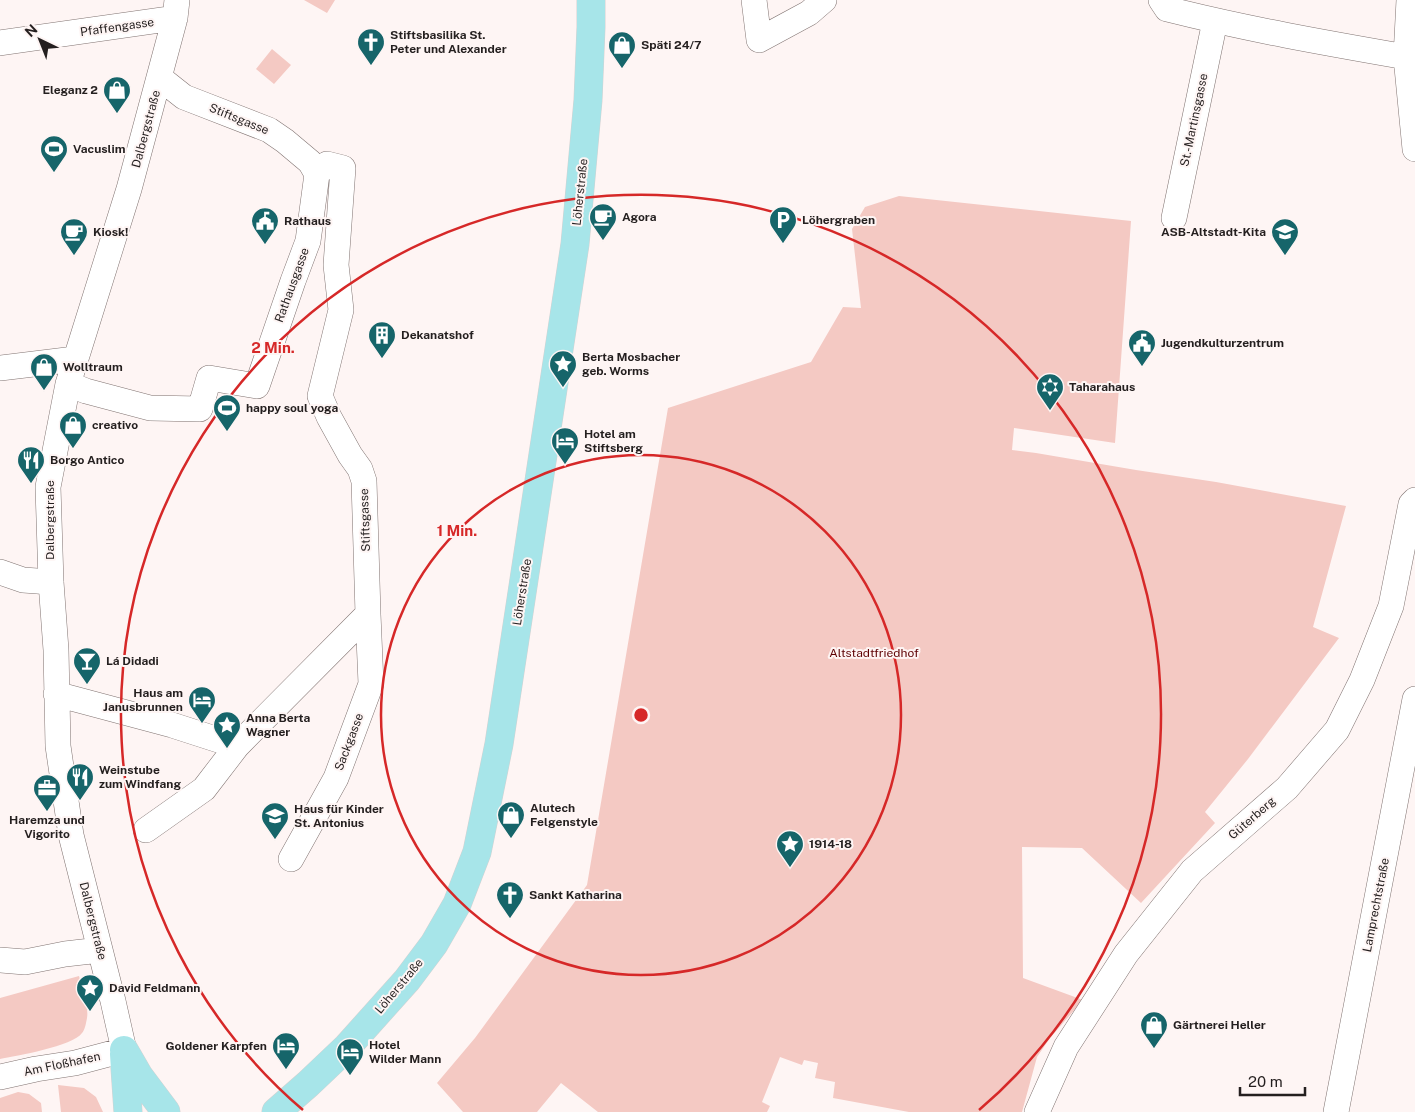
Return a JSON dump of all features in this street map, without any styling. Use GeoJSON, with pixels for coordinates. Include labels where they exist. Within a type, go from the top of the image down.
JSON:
{"type":"FeatureCollection","features":[{"type":"Feature","properties":{"kind":"main road","name":"Löherstraße"},"geometry":{"type":"LineString","coordinates":[[276,1112],[347,1047],[406,980],[434,944],[457,904],[477,852],[499,744],[575,244],[588,100],[591,0]]}},
{"type":"Feature","properties":{"kind":"main road"},"geometry":{"type":"LineString","coordinates":[[124,1050],[128,1112]]}},
{"type":"Feature","properties":{"kind":"main road"},"geometry":{"type":"LineString","coordinates":[[124,1050],[139,1076],[166,1112]]}},
{"type":"Feature","properties":{"kind":"street"},"geometry":{"type":"LineString","coordinates":[[754,0],[760,40],[809,13],[824,0]]}},
{"type":"Feature","properties":{"kind":"street"},"geometry":{"type":"LineString","coordinates":[[1161,0],[1167,9],[1215,22],[1406,57]]}},
{"type":"Feature","properties":{"kind":"street"},"geometry":{"type":"LineString","coordinates":[[1409,0],[1406,57],[1415,149]]}},
{"type":"Feature","properties":{"kind":"street","name":"Pfaffengasse"},"geometry":{"type":"LineString","coordinates":[[0,43],[176,9]]}},
{"type":"Feature","properties":{"kind":"street","name":"Dalbergstraße"},"geometry":{"type":"LineString","coordinates":[[124,1050],[71,835],[58,746],[56,650],[51,582],[48,487],[68,384],[129,189],[160,78],[176,9]]}},
{"type":"Feature","properties":{"kind":"street","name":"St.-Martinsgasse"},"geometry":{"type":"LineString","coordinates":[[1174,218],[1215,22]]}},
{"type":"Feature","properties":{"kind":"street","name":"Stiftsgasse"},"geometry":{"type":"LineString","coordinates":[[160,78],[184,97],[269,130],[310,162],[317,174],[327,164],[343,168],[336,264],[341,310],[320,396],[329,417],[360,469],[364,481],[368,614]]}},
{"type":"Feature","properties":{"kind":"street","name":"Rathausgasse"},"geometry":{"type":"LineString","coordinates":[[68,384],[86,391],[150,408],[200,409],[209,378],[257,386],[292,281],[308,241],[317,174]]}},
{"type":"Feature","properties":{"kind":"street"},"geometry":{"type":"LineString","coordinates":[[0,368],[75,359]]}},
{"type":"Feature","properties":{"kind":"street","name":"Güterberg"},"geometry":{"type":"LineString","coordinates":[[1037,1112],[1066,1047],[1126,954],[1192,871],[1287,788],[1337,730],[1362,680],[1391,606],[1411,504],[1415,500]]}},
{"type":"Feature","properties":{"kind":"street"},"geometry":{"type":"LineString","coordinates":[[0,572],[23,580],[51,582]]}},
{"type":"Feature","properties":{"kind":"street"},"geometry":{"type":"LineString","coordinates":[[146,830],[204,789],[237,746],[368,614]]}},
{"type":"Feature","properties":{"kind":"street","name":"Sackgasse"},"geometry":{"type":"LineString","coordinates":[[291,859],[336,778],[371,684],[368,614]]}},
{"type":"Feature","properties":{"kind":"street"},"geometry":{"type":"LineString","coordinates":[[56,694],[172,725],[237,746]]}},
{"type":"Feature","properties":{"kind":"street","name":"Lamprechtstraße"},"geometry":{"type":"LineString","coordinates":[[1336,1112],[1415,699]]}},
{"type":"Feature","properties":{"kind":"street"},"geometry":{"type":"LineString","coordinates":[[0,960],[25,962],[64,954],[100,950]]}},
{"type":"Feature","properties":{"kind":"street","name":"Am Floßhafen"},"geometry":{"type":"LineString","coordinates":[[0,1077],[75,1063],[124,1050]]}},
{"type":"Feature","properties":{"kind":"green space"},"geometry":{"type":"Polygon","coordinates":[[[304,0],[335,0],[327,13],[304,0]]]}},
{"type":"Feature","properties":{"kind":"green space"},"geometry":{"type":"Polygon","coordinates":[[[272,49],[291,65],[274,84],[256,69],[272,49]]]}},
{"type":"Feature","properties":{"kind":"green space","name":"Altstadtfriedhof"},"geometry":{"type":"Polygon","coordinates":[[[899,196],[1131,221],[1115,443],[1014,428],[1012,450],[1216,482],[1346,506],[1313,627],[1339,638],[1248,759],[1205,812],[1215,823],[1141,903],[1082,848],[1022,847],[1023,978],[1083,1000],[1050,1038],[1037,1057],[1022,1112],[909,1112],[833,1098],[835,1082],[815,1078],[818,1063],[804,1060],[802,1065],[780,1057],[762,1102],[770,1106],[767,1112],[598,1112],[561,1083],[537,1112],[463,1112],[437,1083],[475,1038],[587,885],[668,408],[811,362],[843,307],[861,308],[852,229],[865,207],[899,196]]]}},
{"type":"Feature","properties":{"kind":"green space"},"geometry":{"type":"Polygon","coordinates":[[[79,976],[87,1008],[87,1018],[82,1033],[77,1038],[56,1046],[0,1059],[0,998],[79,976]]]}},
{"type":"Feature","properties":{"kind":"green space"},"geometry":{"type":"Polygon","coordinates":[[[58,1085],[84,1088],[96,1097],[103,1112],[61,1112],[58,1085]]]}},
{"type":"Feature","properties":{"kind":"green space"},"geometry":{"type":"Polygon","coordinates":[[[18,1092],[29,1094],[41,1103],[42,1112],[0,1112],[0,1098],[18,1092]]]}},
{"type":"Feature","properties":{"kind":"place","name":"Stiftsbasilika St. Peter und Alexander"},"geometry":{"type":"Point","coordinates":[371,66]}},
{"type":"Feature","properties":{"kind":"place","name":"Späti 24/7"},"geometry":{"type":"Point","coordinates":[622,69]}},
{"type":"Feature","properties":{"kind":"place","name":"Eleganz 2"},"geometry":{"type":"Point","coordinates":[117,114]}},
{"type":"Feature","properties":{"kind":"place","name":"Vacuslim"},"geometry":{"type":"Point","coordinates":[54,173]}},
{"type":"Feature","properties":{"kind":"place","name":"Agora"},"geometry":{"type":"Point","coordinates":[603,241]}},
{"type":"Feature","properties":{"kind":"place","name":"Löhergraben"},"geometry":{"type":"Point","coordinates":[783,244]}},
{"type":"Feature","properties":{"kind":"place","name":"Rathaus"},"geometry":{"type":"Point","coordinates":[265,245]}},
{"type":"Feature","properties":{"kind":"place","name":"Kiosk!"},"geometry":{"type":"Point","coordinates":[74,256]}},
{"type":"Feature","properties":{"kind":"place","name":"ASB-Altstadt-Kita"},"geometry":{"type":"Point","coordinates":[1285,256]}},
{"type":"Feature","properties":{"kind":"place","name":"Dekanatshof"},"geometry":{"type":"Point","coordinates":[382,359]}},
{"type":"Feature","properties":{"kind":"place","name":"Jugendkulturzentrum"},"geometry":{"type":"Point","coordinates":[1142,367]}},
{"type":"Feature","properties":{"kind":"place","name":"Berta Mosbacher geb. Worms"},"geometry":{"type":"Point","coordinates":[563,388]}},
{"type":"Feature","properties":{"kind":"place","name":"Wolltraum"},"geometry":{"type":"Point","coordinates":[44,391]}},
{"type":"Feature","properties":{"kind":"place","name":"Taharahaus"},"geometry":{"type":"Point","coordinates":[1050,411]}},
{"type":"Feature","properties":{"kind":"place","name":"happy soul yoga"},"geometry":{"type":"Point","coordinates":[227,432]}},
{"type":"Feature","properties":{"kind":"place","name":"creativo"},"geometry":{"type":"Point","coordinates":[73,449]}},
{"type":"Feature","properties":{"kind":"place","name":"Hotel am Stiftsberg"},"geometry":{"type":"Point","coordinates":[565,465]}},
{"type":"Feature","properties":{"kind":"place","name":"Borgo Antico"},"geometry":{"type":"Point","coordinates":[31,484]}},
{"type":"Feature","properties":{"kind":"place","name":"Lá Didadi"},"geometry":{"type":"Point","coordinates":[87,685]}},
{"type":"Feature","properties":{"kind":"place","name":"Haus am Janusbrunnen"},"geometry":{"type":"Point","coordinates":[202,724]}},
{"type":"Feature","properties":{"kind":"place","name":"Anna Berta Wagner"},"geometry":{"type":"Point","coordinates":[227,749]}},
{"type":"Feature","properties":{"kind":"place","name":"Weinstube zum Windfang"},"geometry":{"type":"Point","coordinates":[80,801]}},
{"type":"Feature","properties":{"kind":"place","name":"Haremza und Vigorito"},"geometry":{"type":"Point","coordinates":[47,812]}},
{"type":"Feature","properties":{"kind":"place","name":"Alutech Felgenstyle"},"geometry":{"type":"Point","coordinates":[511,839]}},
{"type":"Feature","properties":{"kind":"place","name":"Haus für Kinder St. Antonius"},"geometry":{"type":"Point","coordinates":[275,840]}},
{"type":"Feature","properties":{"kind":"place","name":"1914-18"},"geometry":{"type":"Point","coordinates":[790,868]}},
{"type":"Feature","properties":{"kind":"place","name":"Sankt Katharina"},"geometry":{"type":"Point","coordinates":[510,919]}},
{"type":"Feature","properties":{"kind":"place","name":"David Feldmann"},"geometry":{"type":"Point","coordinates":[90,1012]}},
{"type":"Feature","properties":{"kind":"place","name":"Gärtnerei Heller"},"geometry":{"type":"Point","coordinates":[1154,1049]}},
{"type":"Feature","properties":{"kind":"place","name":"Goldener Karpfen"},"geometry":{"type":"Point","coordinates":[286,1070]}},
{"type":"Feature","properties":{"kind":"place","name":"Hotel Wilder Mann"},"geometry":{"type":"Point","coordinates":[350,1076]}}]}
